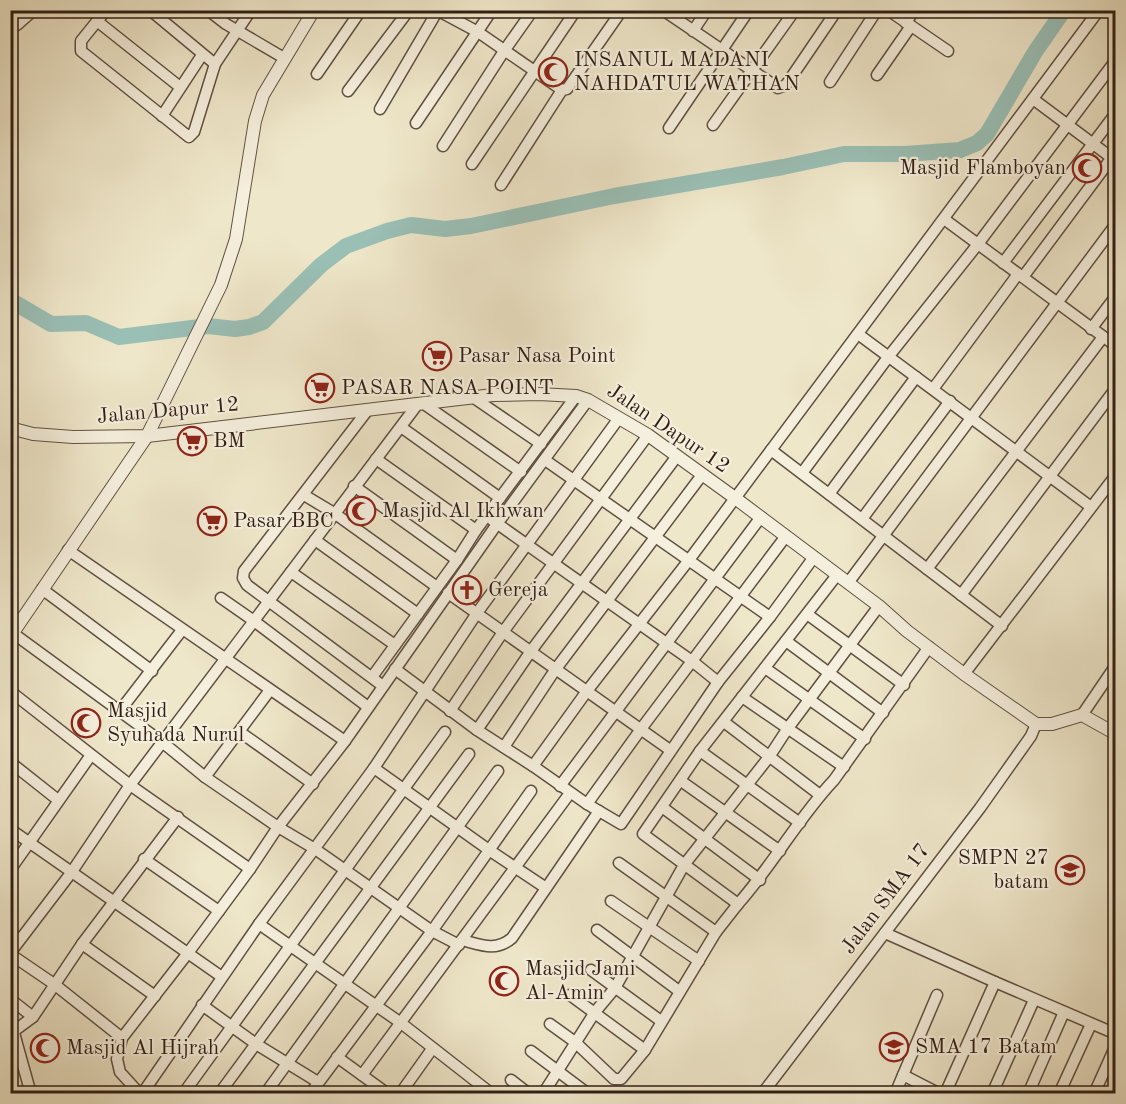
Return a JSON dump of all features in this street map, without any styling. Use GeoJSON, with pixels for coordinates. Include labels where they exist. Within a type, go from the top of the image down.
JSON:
{"type":"FeatureCollection","features":[{"type":"Feature","properties":{"kind":"street"},"geometry":{"type":"LineString","coordinates":[[10,26],[17,25],[34,10]]}},
{"type":"Feature","properties":{"kind":"street"},"geometry":{"type":"LineString","coordinates":[[106,10],[81,41],[81,51],[184,135],[189,136],[193,135],[215,64],[251,10]]}},
{"type":"Feature","properties":{"kind":"street"},"geometry":{"type":"LineString","coordinates":[[150,10],[215,64]]}},
{"type":"Feature","properties":{"kind":"street"},"geometry":{"type":"LineString","coordinates":[[208,10],[238,32],[284,58]]}},
{"type":"Feature","properties":{"kind":"street"},"geometry":{"type":"LineString","coordinates":[[314,10],[263,95],[255,121],[236,239],[221,285],[147,436],[11,634],[278,827],[315,849],[432,931],[460,943],[490,948],[507,942],[599,812]]}},
{"type":"Feature","properties":{"kind":"street"},"geometry":{"type":"LineString","coordinates":[[317,74],[361,10]]}},
{"type":"Feature","properties":{"kind":"street"},"geometry":{"type":"LineString","coordinates":[[348,91],[409,10]]}},
{"type":"Feature","properties":{"kind":"street"},"geometry":{"type":"LineString","coordinates":[[416,123],[492,10]]}},
{"type":"Feature","properties":{"kind":"street"},"geometry":{"type":"LineString","coordinates":[[443,146],[533,10]]}},
{"type":"Feature","properties":{"kind":"street"},"geometry":{"type":"LineString","coordinates":[[472,164],[576,10]]}},
{"type":"Feature","properties":{"kind":"street"},"geometry":{"type":"LineString","coordinates":[[501,185],[562,90],[567,89],[622,10]]}},
{"type":"Feature","properties":{"kind":"street"},"geometry":{"type":"LineString","coordinates":[[663,10],[778,88],[786,85],[837,10]]}},
{"type":"Feature","properties":{"kind":"street"},"geometry":{"type":"LineString","coordinates":[[693,30],[707,10]]}},
{"type":"Feature","properties":{"kind":"street"},"geometry":{"type":"LineString","coordinates":[[669,128],[749,10]]}},
{"type":"Feature","properties":{"kind":"street"},"geometry":{"type":"LineString","coordinates":[[713,125],[795,10]]}},
{"type":"Feature","properties":{"kind":"street"},"geometry":{"type":"LineString","coordinates":[[830,82],[878,10]]}},
{"type":"Feature","properties":{"kind":"street"},"geometry":{"type":"LineString","coordinates":[[888,10],[948,51]]}},
{"type":"Feature","properties":{"kind":"street"},"geometry":{"type":"LineString","coordinates":[[877,75],[909,24],[914,10]]}},
{"type":"Feature","properties":{"kind":"street"},"geometry":{"type":"LineString","coordinates":[[533,766],[587,691],[689,560],[1100,10]]}},
{"type":"Feature","properties":{"kind":"street"},"geometry":{"type":"LineString","coordinates":[[380,109],[437,11],[478,32],[562,90]]}},
{"type":"Feature","properties":{"kind":"street"},"geometry":{"type":"LineString","coordinates":[[97,21],[180,87]]}},
{"type":"Feature","properties":{"kind":"street"},"geometry":{"type":"LineString","coordinates":[[162,116],[202,55]]}},
{"type":"Feature","properties":{"kind":"street"},"geometry":{"type":"LineString","coordinates":[[802,473],[888,356],[978,244],[1116,60]]}},
{"type":"Feature","properties":{"kind":"street"},"geometry":{"type":"LineString","coordinates":[[933,389],[1114,157],[1092,144],[1032,99]]}},
{"type":"Feature","properties":{"kind":"street"},"geometry":{"type":"LineString","coordinates":[[1003,263],[1116,113]]}},
{"type":"Feature","properties":{"kind":"street"},"geometry":{"type":"LineString","coordinates":[[944,219],[1115,346]]}},
{"type":"Feature","properties":{"kind":"street"},"geometry":{"type":"LineString","coordinates":[[848,582],[1116,224]]}},
{"type":"Feature","properties":{"kind":"street"},"geometry":{"type":"LineString","coordinates":[[1091,329],[1116,296]]}},
{"type":"Feature","properties":{"kind":"street"},"geometry":{"type":"LineString","coordinates":[[858,334],[1091,507]]}},
{"type":"Feature","properties":{"kind":"street"},"geometry":{"type":"LineString","coordinates":[[927,569],[1103,337]]}},
{"type":"Feature","properties":{"kind":"street"},"geometry":{"type":"LineString","coordinates":[[829,494],[916,377]]}},
{"type":"Feature","properties":{"kind":"street"},"geometry":{"type":"LineString","coordinates":[[961,595],[1116,388]]}},
{"type":"Feature","properties":{"kind":"street","name":"Jalan Dapur 12"},"geometry":{"type":"LineString","coordinates":[[10,428],[33,434],[73,437],[147,436],[474,398],[538,394],[582,398],[648,435],[848,582],[964,674],[1036,724]]}},
{"type":"Feature","properties":{"kind":"street"},"geometry":{"type":"LineString","coordinates":[[474,398],[541,444]]}},
{"type":"Feature","properties":{"kind":"street"},"geometry":{"type":"LineString","coordinates":[[372,677],[500,498],[541,444],[582,398]]}},
{"type":"Feature","properties":{"kind":"street"},"geometry":{"type":"LineString","coordinates":[[582,398],[545,460],[497,524],[345,741],[278,827],[188,953],[122,1038],[117,1059],[120,1072],[141,1094],[222,977],[374,768],[477,613],[619,418]]}},
{"type":"Feature","properties":{"kind":"street"},"geometry":{"type":"LineString","coordinates":[[862,519],[950,401]]}},
{"type":"Feature","properties":{"kind":"street"},"geometry":{"type":"LineString","coordinates":[[122,1038],[54,984],[10,954],[71,873],[130,784],[226,660],[354,486],[420,405],[521,472]]}},
{"type":"Feature","properties":{"kind":"street"},"geometry":{"type":"LineString","coordinates":[[367,411],[244,571],[244,582],[383,686]]}},
{"type":"Feature","properties":{"kind":"street"},"geometry":{"type":"LineString","coordinates":[[401,427],[500,498]]}},
{"type":"Feature","properties":{"kind":"street"},"geometry":{"type":"LineString","coordinates":[[450,711],[503,632],[648,435]]}},
{"type":"Feature","properties":{"kind":"street"},"geometry":{"type":"LineString","coordinates":[[771,450],[1002,626]]}},
{"type":"Feature","properties":{"kind":"street"},"geometry":{"type":"LineString","coordinates":[[477,730],[531,651],[677,456]]}},
{"type":"Feature","properties":{"kind":"street"},"geometry":{"type":"LineString","coordinates":[[375,459],[476,530]]}},
{"type":"Feature","properties":{"kind":"street"},"geometry":{"type":"LineString","coordinates":[[545,460],[770,617]]}},
{"type":"Feature","properties":{"kind":"street"},"geometry":{"type":"LineString","coordinates":[[504,747],[555,670],[702,475]]}},
{"type":"Feature","properties":{"kind":"street"},"geometry":{"type":"LineString","coordinates":[[964,674],[1116,475]]}},
{"type":"Feature","properties":{"kind":"street"},"geometry":{"type":"LineString","coordinates":[[354,486],[457,560]]}},
{"type":"Feature","properties":{"kind":"street"},"geometry":{"type":"LineString","coordinates":[[304,495],[334,513],[436,587]]}},
{"type":"Feature","properties":{"kind":"street"},"geometry":{"type":"LineString","coordinates":[[486,517],[692,661],[718,682]]}},
{"type":"Feature","properties":{"kind":"street"},"geometry":{"type":"LineString","coordinates":[[560,786],[762,517]]}},
{"type":"Feature","properties":{"kind":"street"},"geometry":{"type":"LineString","coordinates":[[587,804],[786,536]]}},
{"type":"Feature","properties":{"kind":"street"},"geometry":{"type":"LineString","coordinates":[[315,540],[418,614]]}},
{"type":"Feature","properties":{"kind":"street"},"geometry":{"type":"LineString","coordinates":[[68,550],[345,741]]}},
{"type":"Feature","properties":{"kind":"street"},"geometry":{"type":"LineString","coordinates":[[395,669],[477,730],[599,812],[621,824],[718,682],[814,557]]}},
{"type":"Feature","properties":{"kind":"street"},"geometry":{"type":"LineString","coordinates":[[291,572],[395,645]]}},
{"type":"Feature","properties":{"kind":"street"},"geometry":{"type":"LineString","coordinates":[[738,904],[643,834],[700,751],[837,574]]}},
{"type":"Feature","properties":{"kind":"street"},"geometry":{"type":"LineString","coordinates":[[42,589],[152,671]]}},
{"type":"Feature","properties":{"kind":"street"},"geometry":{"type":"LineString","coordinates":[[448,593],[670,750]]}},
{"type":"Feature","properties":{"kind":"street"},"geometry":{"type":"LineString","coordinates":[[221,598],[368,707]]}},
{"type":"Feature","properties":{"kind":"street"},"geometry":{"type":"LineString","coordinates":[[543,1094],[594,1012],[615,988],[684,865],[769,757],[879,606]]}},
{"type":"Feature","properties":{"kind":"street"},"geometry":{"type":"LineString","coordinates":[[807,614],[904,685]]}},
{"type":"Feature","properties":{"kind":"street"},"geometry":{"type":"LineString","coordinates":[[119,712],[182,630]]}},
{"type":"Feature","properties":{"kind":"street"},"geometry":{"type":"LineString","coordinates":[[786,641],[884,712]]}},
{"type":"Feature","properties":{"kind":"street"},"geometry":{"type":"LineString","coordinates":[[550,1024],[575,1042],[614,1078],[621,1079],[645,1050],[716,932],[760,880],[820,795],[865,739],[929,647]]}},
{"type":"Feature","properties":{"kind":"street"},"geometry":{"type":"LineString","coordinates":[[1036,724],[1052,724],[1082,715],[1116,665]]}},
{"type":"Feature","properties":{"kind":"street"},"geometry":{"type":"LineString","coordinates":[[765,668],[865,739]]}},
{"type":"Feature","properties":{"kind":"street"},"geometry":{"type":"LineString","coordinates":[[206,777],[270,690]]}},
{"type":"Feature","properties":{"kind":"street"},"geometry":{"type":"LineString","coordinates":[[10,691],[130,784],[250,869]]}},
{"type":"Feature","properties":{"kind":"street"},"geometry":{"type":"LineString","coordinates":[[742,697],[844,767]]}},
{"type":"Feature","properties":{"kind":"street"},"geometry":{"type":"LineString","coordinates":[[1082,715],[1116,734]]}},
{"type":"Feature","properties":{"kind":"street"},"geometry":{"type":"LineString","coordinates":[[724,722],[820,795]]}},
{"type":"Feature","properties":{"kind":"street","name":"Jalan SMA 17"},"geometry":{"type":"LineString","coordinates":[[762,1094],[980,808],[1031,736],[1036,724]]}},
{"type":"Feature","properties":{"kind":"street"},"geometry":{"type":"LineString","coordinates":[[240,732],[313,784]]}},
{"type":"Feature","properties":{"kind":"street"},"geometry":{"type":"LineString","coordinates":[[183,1094],[445,732]]}},
{"type":"Feature","properties":{"kind":"street"},"geometry":{"type":"LineString","coordinates":[[700,751],[800,823]]}},
{"type":"Feature","properties":{"kind":"street"},"geometry":{"type":"LineString","coordinates":[[219,1094],[372,889],[469,754]]}},
{"type":"Feature","properties":{"kind":"street"},"geometry":{"type":"LineString","coordinates":[[10,870],[92,755]]}},
{"type":"Feature","properties":{"kind":"street"},"geometry":{"type":"LineString","coordinates":[[10,762],[58,800]]}},
{"type":"Feature","properties":{"kind":"street"},"geometry":{"type":"LineString","coordinates":[[374,768],[546,888]]}},
{"type":"Feature","properties":{"kind":"street"},"geometry":{"type":"LineString","coordinates":[[265,1094],[498,771]]}},
{"type":"Feature","properties":{"kind":"street"},"geometry":{"type":"LineString","coordinates":[[681,781],[780,851]]}},
{"type":"Feature","properties":{"kind":"street"},"geometry":{"type":"LineString","coordinates":[[310,1094],[432,931],[531,791]]}},
{"type":"Feature","properties":{"kind":"street"},"geometry":{"type":"LineString","coordinates":[[362,1075],[570,793]]}},
{"type":"Feature","properties":{"kind":"street"},"geometry":{"type":"LineString","coordinates":[[662,807],[760,880]]}},
{"type":"Feature","properties":{"kind":"street"},"geometry":{"type":"LineString","coordinates":[[31,1094],[12,1034],[33,1017],[82,944],[178,817]]}},
{"type":"Feature","properties":{"kind":"street"},"geometry":{"type":"LineString","coordinates":[[10,829],[222,977]]}},
{"type":"Feature","properties":{"kind":"street"},"geometry":{"type":"LineString","coordinates":[[144,859],[219,911]]}},
{"type":"Feature","properties":{"kind":"street"},"geometry":{"type":"LineString","coordinates":[[619,863],[716,932]]}},
{"type":"Feature","properties":{"kind":"street"},"geometry":{"type":"LineString","coordinates":[[611,901],[699,961]]}},
{"type":"Feature","properties":{"kind":"street"},"geometry":{"type":"LineString","coordinates":[[260,924],[401,1023],[492,1094]]}},
{"type":"Feature","properties":{"kind":"street"},"geometry":{"type":"LineString","coordinates":[[597,930],[679,991]]}},
{"type":"Feature","properties":{"kind":"street"},"geometry":{"type":"LineString","coordinates":[[885,933],[1116,1034]]}},
{"type":"Feature","properties":{"kind":"street"},"geometry":{"type":"LineString","coordinates":[[82,944],[154,996]]}},
{"type":"Feature","properties":{"kind":"street"},"geometry":{"type":"LineString","coordinates":[[591,970],[661,1022]]}},
{"type":"Feature","properties":{"kind":"street"},"geometry":{"type":"LineString","coordinates":[[945,1094],[995,982]]}},
{"type":"Feature","properties":{"kind":"street"},"geometry":{"type":"LineString","coordinates":[[570,995],[645,1050]]}},
{"type":"Feature","properties":{"kind":"street"},"geometry":{"type":"LineString","coordinates":[[895,1094],[937,995]]}},
{"type":"Feature","properties":{"kind":"street"},"geometry":{"type":"LineString","coordinates":[[10,999],[33,1017]]}},
{"type":"Feature","properties":{"kind":"street"},"geometry":{"type":"LineString","coordinates":[[992,1094],[1034,1000]]}},
{"type":"Feature","properties":{"kind":"street"},"geometry":{"type":"LineString","coordinates":[[202,1005],[256,1044],[318,1082]]}},
{"type":"Feature","properties":{"kind":"street"},"geometry":{"type":"LineString","coordinates":[[1028,1094],[1064,1012]]}},
{"type":"Feature","properties":{"kind":"street"},"geometry":{"type":"LineString","coordinates":[[1059,1094],[1091,1024]]}},
{"type":"Feature","properties":{"kind":"street"},"geometry":{"type":"LineString","coordinates":[[1094,1094],[1116,1045]]}},
{"type":"Feature","properties":{"kind":"street"},"geometry":{"type":"LineString","coordinates":[[400,1094],[432,1049]]}},
{"type":"Feature","properties":{"kind":"street"},"geometry":{"type":"LineString","coordinates":[[531,1051],[587,1092]]}},
{"type":"Feature","properties":{"kind":"street"},"geometry":{"type":"LineString","coordinates":[[338,1057],[388,1094]]}},
{"type":"Feature","properties":{"kind":"street"},"geometry":{"type":"LineString","coordinates":[[903,1075],[940,1094]]}},
{"type":"Feature","properties":{"kind":"street"},"geometry":{"type":"LineString","coordinates":[[511,1080],[529,1094]]}},
{"type":"Feature","properties":{"kind":"waterway"},"geometry":{"type":"LineString","coordinates":[[10,300],[51,324],[86,323],[119,337],[208,326],[235,329],[249,327],[263,322],[321,265],[346,246],[411,225],[445,229],[471,226],[614,196],[783,167],[844,154],[905,154],[960,150],[977,143],[987,134],[1035,52],[1064,10]]}},
{"type":"Feature","properties":{"kind":"place","name":"INSANUL MADANI NAHDATUL WATHAN"},"geometry":{"type":"Point","coordinates":[553,72]}},
{"type":"Feature","properties":{"kind":"place","name":"Masjid Flamboyan"},"geometry":{"type":"Point","coordinates":[1087,168]}},
{"type":"Feature","properties":{"kind":"place","name":"Pasar Nasa Point"},"geometry":{"type":"Point","coordinates":[437,356]}},
{"type":"Feature","properties":{"kind":"place","name":"PASAR NASA POINT"},"geometry":{"type":"Point","coordinates":[320,388]}},
{"type":"Feature","properties":{"kind":"place","name":"BM"},"geometry":{"type":"Point","coordinates":[192,441]}},
{"type":"Feature","properties":{"kind":"place","name":"Masjid Al Ikhwan"},"geometry":{"type":"Point","coordinates":[361,511]}},
{"type":"Feature","properties":{"kind":"place","name":"Pasar BBC"},"geometry":{"type":"Point","coordinates":[212,521]}},
{"type":"Feature","properties":{"kind":"place","name":"Gereja"},"geometry":{"type":"Point","coordinates":[467,590]}},
{"type":"Feature","properties":{"kind":"place","name":"Masjid Syuhada Nurul"},"geometry":{"type":"Point","coordinates":[86,723]}},
{"type":"Feature","properties":{"kind":"place","name":"SMPN 27 batam"},"geometry":{"type":"Point","coordinates":[1070,870]}},
{"type":"Feature","properties":{"kind":"place","name":"Masjid Jami Al-Amin"},"geometry":{"type":"Point","coordinates":[504,981]}},
{"type":"Feature","properties":{"kind":"place","name":"SMA 17 Batam"},"geometry":{"type":"Point","coordinates":[894,1047]}},
{"type":"Feature","properties":{"kind":"place","name":"Masjid Al Hijrah"},"geometry":{"type":"Point","coordinates":[45,1048]}}]}
